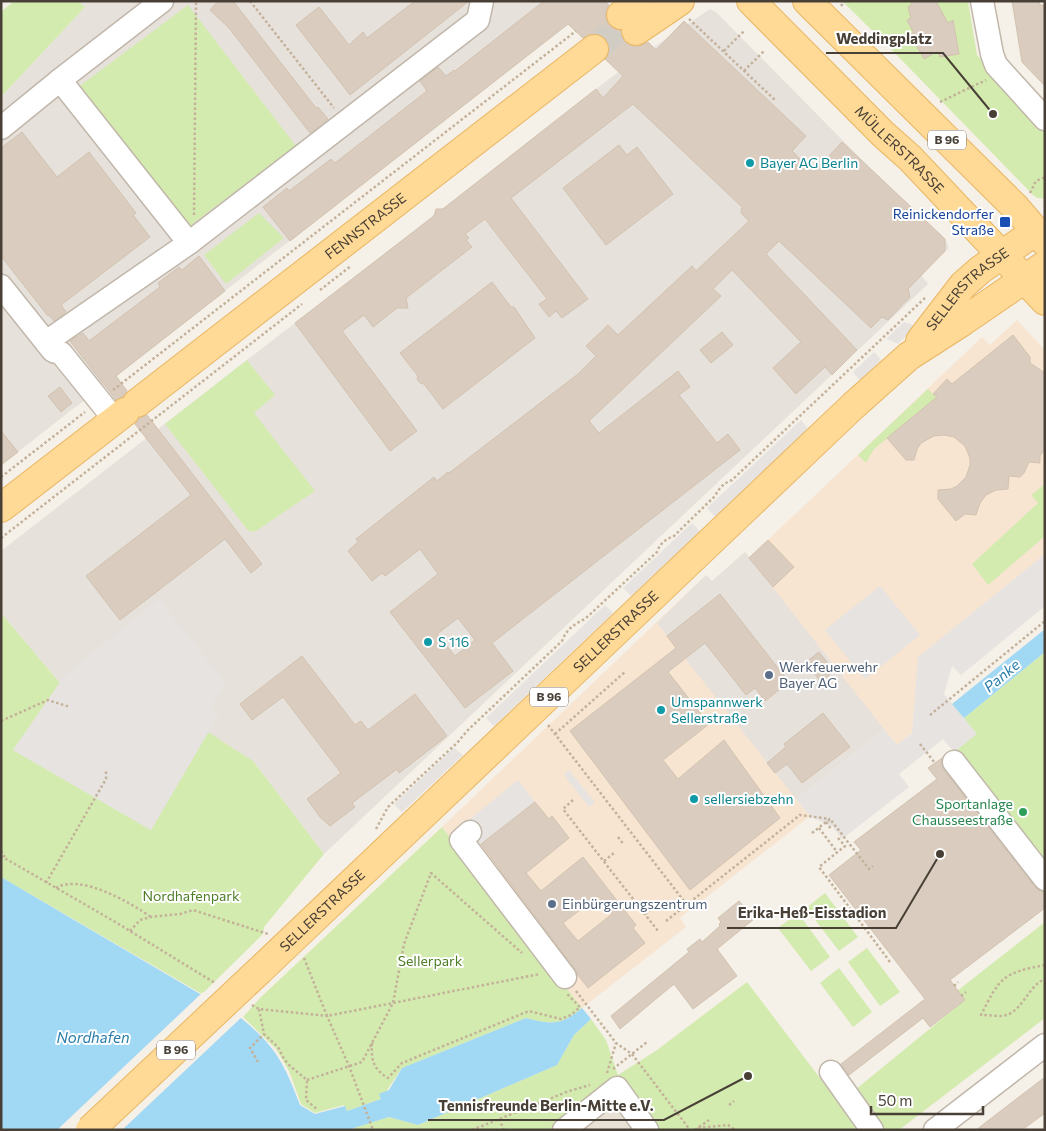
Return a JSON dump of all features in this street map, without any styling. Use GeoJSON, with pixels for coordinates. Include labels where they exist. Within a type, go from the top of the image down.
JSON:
{"type":"FeatureCollection","features":[{"type":"Feature","properties":{"kind":"main road","name":"MÜLLERSTRASSE"},"geometry":{"type":"LineString","coordinates":[[751,1],[884,135],[910,158],[1003,255],[1035,272],[1045,301]]}},
{"type":"Feature","properties":{"kind":"main road","name":"B 96"},"geometry":{"type":"LineString","coordinates":[[807,1],[1042,233]]}},
{"type":"Feature","properties":{"kind":"main road"},"geometry":{"type":"LineString","coordinates":[[632,16],[686,11]]}},
{"type":"Feature","properties":{"kind":"main road","name":"FENNSTRASSE"},"geometry":{"type":"LineString","coordinates":[[1,508],[112,412],[585,40]]}},
{"type":"Feature","properties":{"kind":"main road","name":"SELLERSTRASSE"},"geometry":{"type":"LineString","coordinates":[[909,356],[963,285],[980,270],[1042,233]]}},
{"type":"Feature","properties":{"kind":"main road","name":"SELLERSTRASSE"},"geometry":{"type":"LineString","coordinates":[[90,1130],[909,356],[1035,272]]}},
{"type":"Feature","properties":{"kind":"street"},"geometry":{"type":"LineString","coordinates":[[1,128],[162,1]]}},
{"type":"Feature","properties":{"kind":"street"},"geometry":{"type":"LineString","coordinates":[[50,347],[183,235],[346,122],[478,20],[482,1]]}},
{"type":"Feature","properties":{"kind":"street"},"geometry":{"type":"LineString","coordinates":[[982,1],[992,54],[996,65],[1045,119]]}},
{"type":"Feature","properties":{"kind":"street"},"geometry":{"type":"LineString","coordinates":[[60,80],[183,235]]}},
{"type":"Feature","properties":{"kind":"street"},"geometry":{"type":"LineString","coordinates":[[1,286],[50,347],[61,353],[112,412]]}},
{"type":"Feature","properties":{"kind":"street"},"geometry":{"type":"LineString","coordinates":[[945,762],[1045,879]]}},
{"type":"Feature","properties":{"kind":"street"},"geometry":{"type":"LineString","coordinates":[[470,832],[460,840],[565,977]]}},
{"type":"Feature","properties":{"kind":"street"},"geometry":{"type":"LineString","coordinates":[[935,1130],[1045,1045]]}},
{"type":"Feature","properties":{"kind":"street"},"geometry":{"type":"LineString","coordinates":[[831,1072],[872,1130]]}},
{"type":"Feature","properties":{"kind":"street"},"geometry":{"type":"LineString","coordinates":[[564,1130],[606,1086],[646,1130]]}},
{"type":"Feature","properties":{"kind":"path"},"geometry":{"type":"LineString","coordinates":[[183,235],[194,215],[196,1]]}},
{"type":"Feature","properties":{"kind":"path"},"geometry":{"type":"LineString","coordinates":[[250,1],[346,122]]}},
{"type":"Feature","properties":{"kind":"path"},"geometry":{"type":"LineString","coordinates":[[841,6],[845,1]]}},
{"type":"Feature","properties":{"kind":"path"},"geometry":{"type":"LineString","coordinates":[[686,11],[775,100]]}},
{"type":"Feature","properties":{"kind":"path"},"geometry":{"type":"LineString","coordinates":[[724,51],[745,30]]}},
{"type":"Feature","properties":{"kind":"path"},"geometry":{"type":"LineString","coordinates":[[1,477],[112,412],[585,40]]}},
{"type":"Feature","properties":{"kind":"path"},"geometry":{"type":"LineString","coordinates":[[744,71],[764,50]]}},
{"type":"Feature","properties":{"kind":"path"},"geometry":{"type":"LineString","coordinates":[[942,101],[986,80]]}},
{"type":"Feature","properties":{"kind":"path"},"geometry":{"type":"LineString","coordinates":[[1029,197],[1036,181],[1045,177]]}},
{"type":"Feature","properties":{"kind":"path"},"geometry":{"type":"LineString","coordinates":[[319,291],[356,262]]}},
{"type":"Feature","properties":{"kind":"path"},"geometry":{"type":"LineString","coordinates":[[1,538],[304,303]]}},
{"type":"Feature","properties":{"kind":"path"},"geometry":{"type":"LineString","coordinates":[[374,832],[388,807],[562,641],[565,634],[575,624],[584,619],[657,552],[659,546],[666,539],[674,536],[715,496],[722,486],[732,480],[918,305]]}},
{"type":"Feature","properties":{"kind":"path"},"geometry":{"type":"LineString","coordinates":[[930,715],[1045,621]]}},
{"type":"Feature","properties":{"kind":"path"},"geometry":{"type":"LineString","coordinates":[[555,734],[626,671]]}},
{"type":"Feature","properties":{"kind":"path"},"geometry":{"type":"LineString","coordinates":[[1,721],[48,700],[70,707]]}},
{"type":"Feature","properties":{"kind":"path"},"geometry":{"type":"LineString","coordinates":[[546,722],[687,905]]}},
{"type":"Feature","properties":{"kind":"path"},"geometry":{"type":"LineString","coordinates":[[920,744],[945,762]]}},
{"type":"Feature","properties":{"kind":"path"},"geometry":{"type":"LineString","coordinates":[[46,883],[106,779],[106,771]]}},
{"type":"Feature","properties":{"kind":"path"},"geometry":{"type":"LineString","coordinates":[[574,800],[563,809],[658,931]]}},
{"type":"Feature","properties":{"kind":"path"},"geometry":{"type":"LineString","coordinates":[[666,921],[800,815],[830,819],[869,869],[873,866]]}},
{"type":"Feature","properties":{"kind":"path"},"geometry":{"type":"LineString","coordinates":[[812,834],[830,819]]}},
{"type":"Feature","properties":{"kind":"path"},"geometry":{"type":"LineString","coordinates":[[826,822],[831,829]]}},
{"type":"Feature","properties":{"kind":"path"},"geometry":{"type":"LineString","coordinates":[[818,828],[837,852]]}},
{"type":"Feature","properties":{"kind":"path"},"geometry":{"type":"LineString","coordinates":[[618,837],[624,845]]}},
{"type":"Feature","properties":{"kind":"path"},"geometry":{"type":"LineString","coordinates":[[838,838],[845,846]]}},
{"type":"Feature","properties":{"kind":"path"},"geometry":{"type":"LineString","coordinates":[[849,843],[819,867],[890,962]]}},
{"type":"Feature","properties":{"kind":"path"},"geometry":{"type":"LineString","coordinates":[[1,851],[5,859]]}},
{"type":"Feature","properties":{"kind":"path"},"geometry":{"type":"LineString","coordinates":[[604,861],[614,853]]}},
{"type":"Feature","properties":{"kind":"path"},"geometry":{"type":"LineString","coordinates":[[1,856],[130,931],[212,982]]}},
{"type":"Feature","properties":{"kind":"path"},"geometry":{"type":"LineString","coordinates":[[307,1080],[362,1062],[393,1003],[404,944],[431,874],[523,954]]}},
{"type":"Feature","properties":{"kind":"path"},"geometry":{"type":"LineString","coordinates":[[56,888],[61,884],[75,884],[108,892],[137,907],[151,917]]}},
{"type":"Feature","properties":{"kind":"path"},"geometry":{"type":"LineString","coordinates":[[645,914],[655,906]]}},
{"type":"Feature","properties":{"kind":"path"},"geometry":{"type":"LineString","coordinates":[[130,931],[140,920],[180,914],[193,910],[270,935]]}},
{"type":"Feature","properties":{"kind":"path"},"geometry":{"type":"LineString","coordinates":[[300,954],[304,959],[349,1066],[373,1130]]}},
{"type":"Feature","properties":{"kind":"path"},"geometry":{"type":"LineString","coordinates":[[1045,965],[1024,968],[1007,976],[994,990],[981,1015],[1002,1016],[1011,1013],[1021,1004],[1028,993],[1045,979]]}},
{"type":"Feature","properties":{"kind":"path"},"geometry":{"type":"LineString","coordinates":[[254,1006],[259,1009],[327,1016],[544,973],[537,967]]}},
{"type":"Feature","properties":{"kind":"path"},"geometry":{"type":"LineString","coordinates":[[954,986],[958,982]]}},
{"type":"Feature","properties":{"kind":"path"},"geometry":{"type":"LineString","coordinates":[[961,996],[966,992]]}},
{"type":"Feature","properties":{"kind":"path"},"geometry":{"type":"LineString","coordinates":[[372,1043],[371,1058],[373,1063],[388,1078],[402,1064],[529,1011],[561,1019],[566,1017],[580,1007],[573,1000]]}},
{"type":"Feature","properties":{"kind":"path"},"geometry":{"type":"LineString","coordinates":[[585,1003],[616,1043],[632,1054],[690,1130]]}},
{"type":"Feature","properties":{"kind":"path"},"geometry":{"type":"LineString","coordinates":[[259,1009],[264,1034],[278,1047],[290,1066],[307,1080]]}},
{"type":"Feature","properties":{"kind":"path"},"geometry":{"type":"LineString","coordinates":[[258,1062],[250,1048],[264,1034]]}},
{"type":"Feature","properties":{"kind":"path"},"geometry":{"type":"LineString","coordinates":[[616,1043],[607,1074],[647,1042]]}},
{"type":"Feature","properties":{"kind":"path"},"geometry":{"type":"LineString","coordinates":[[307,1080],[306,1100],[318,1110]]}},
{"type":"Feature","properties":{"kind":"path"},"geometry":{"type":"LineString","coordinates":[[472,1130],[569,1091],[606,1086]]}},
{"type":"Feature","properties":{"kind":"path"},"geometry":{"type":"LineString","coordinates":[[729,1105],[734,1101]]}},
{"type":"Feature","properties":{"kind":"path"},"geometry":{"type":"LineString","coordinates":[[499,1119],[504,1130]]}},
{"type":"Feature","properties":{"kind":"path"},"geometry":{"type":"LineString","coordinates":[[697,1129],[709,1120]]}},
{"type":"Feature","properties":{"kind":"path"},"geometry":{"type":"LineString","coordinates":[[697,1129],[728,1125],[735,1130]]}},
{"type":"Feature","properties":{"kind":"shaded area"},"geometry":{"type":"Polygon","coordinates":[[[78,1],[598,1],[1,465],[1,97],[85,7],[78,1]]]}},
{"type":"Feature","properties":{"kind":"shaded area"},"geometry":{"type":"Polygon","coordinates":[[[710,9],[716,12],[867,165],[945,239],[949,248],[921,275],[928,284],[324,854],[253,761],[151,830],[13,750],[60,683],[1,613],[1,551],[644,52],[710,9]]]}},
{"type":"Feature","properties":{"kind":"shaded area"},"geometry":{"type":"Polygon","coordinates":[[[1017,320],[1045,350],[1045,554],[919,657],[912,732],[897,746],[884,729],[796,800],[810,816],[680,918],[686,927],[582,1008],[442,827],[706,575],[712,581],[745,552],[750,557],[982,337],[990,345],[1017,320]]]}},
{"type":"Feature","properties":{"kind":"shaded area"},"geometry":{"type":"Polygon","coordinates":[[[904,322],[916,326],[898,344],[886,339],[904,322]]]}},
{"type":"Feature","properties":{"kind":"shaded area"},"geometry":{"type":"Polygon","coordinates":[[[874,352],[881,360],[860,380],[853,372],[874,352]]]}},
{"type":"Feature","properties":{"kind":"shaded area"},"geometry":{"type":"Polygon","coordinates":[[[801,420],[808,429],[715,517],[707,508],[801,420]]]}},
{"type":"Feature","properties":{"kind":"shaded area"},"geometry":{"type":"Polygon","coordinates":[[[692,523],[700,531],[631,596],[623,588],[692,523]]]}},
{"type":"Feature","properties":{"kind":"shaded area","name":"Werkfeuerwehr Bayer AG"},"geometry":{"type":"Polygon","coordinates":[[[745,552],[884,729],[796,799],[657,623],[706,575],[712,581],[745,552]]]}},
{"type":"Feature","properties":{"kind":"shaded area"},"geometry":{"type":"Polygon","coordinates":[[[1045,554],[1045,606],[961,675],[952,666],[944,694],[977,734],[954,752],[943,739],[899,774],[909,787],[842,839],[833,827],[810,816],[796,799],[884,729],[897,745],[912,733],[918,657],[1045,554]]]}},
{"type":"Feature","properties":{"kind":"shaded area"},"geometry":{"type":"Polygon","coordinates":[[[880,586],[920,635],[865,679],[825,630],[880,586]]]}},
{"type":"Feature","properties":{"kind":"shaded area"},"geometry":{"type":"Polygon","coordinates":[[[159,599],[226,683],[210,708],[219,714],[151,830],[13,750],[65,675],[159,599]]]}},
{"type":"Feature","properties":{"kind":"shaded area"},"geometry":{"type":"Polygon","coordinates":[[[605,605],[613,613],[494,726],[486,718],[605,605]]]}},
{"type":"Feature","properties":{"kind":"shaded area"},"geometry":{"type":"Polygon","coordinates":[[[454,748],[463,755],[402,812],[394,804],[454,748]]]}},
{"type":"Feature","properties":{"kind":"shaded area"},"geometry":{"type":"Polygon","coordinates":[[[569,770],[595,803],[589,807],[564,775],[569,770]]]}},
{"type":"Feature","properties":{"kind":"shaded area"},"geometry":{"type":"Polygon","coordinates":[[[518,780],[535,802],[478,846],[465,823],[518,780]]]}},
{"type":"Feature","properties":{"kind":"shaded area"},"geometry":{"type":"Polygon","coordinates":[[[618,1076],[657,1130],[550,1130],[618,1076]]]}},
{"type":"Feature","properties":{"kind":"green space"},"geometry":{"type":"Polygon","coordinates":[[[14,1],[78,1],[85,7],[1,97],[1,12],[14,1]]]}},
{"type":"Feature","properties":{"kind":"green space"},"geometry":{"type":"Polygon","coordinates":[[[842,1],[968,1],[977,55],[1045,128],[1045,199],[1037,198],[1033,195],[842,1]]]}},
{"type":"Feature","properties":{"kind":"green space"},"geometry":{"type":"Polygon","coordinates":[[[188,5],[296,146],[187,228],[77,88],[188,5]]]}},
{"type":"Feature","properties":{"kind":"green space"},"geometry":{"type":"Polygon","coordinates":[[[259,213],[284,238],[226,284],[204,255],[259,213]]]}},
{"type":"Feature","properties":{"kind":"green space"},"geometry":{"type":"Polygon","coordinates":[[[247,360],[275,395],[254,413],[315,491],[256,531],[251,532],[165,424],[247,360]]]}},
{"type":"Feature","properties":{"kind":"green space"},"geometry":{"type":"Polygon","coordinates":[[[928,389],[939,400],[935,399],[874,449],[866,463],[858,455],[928,389]]]}},
{"type":"Feature","properties":{"kind":"green space"},"geometry":{"type":"Polygon","coordinates":[[[1045,484],[1045,536],[988,585],[972,564],[1038,503],[1031,495],[1045,484]]]}},
{"type":"Feature","properties":{"kind":"green space","name":"Nordhafenpark"},"geometry":{"type":"Polygon","coordinates":[[[1,613],[60,683],[13,750],[151,830],[208,732],[253,761],[324,854],[264,927],[263,934],[202,994],[1,877],[1,613]]]}},
{"type":"Feature","properties":{"kind":"green space","name":"Sportanlage Chausseestraße"},"geometry":{"type":"Polygon","coordinates":[[[1045,652],[1045,867],[954,752],[976,734],[964,718],[1045,652]]]}},
{"type":"Feature","properties":{"kind":"green space","name":"Sellerpark"},"geometry":{"type":"Polygon","coordinates":[[[442,827],[582,1008],[568,1018],[556,1022],[543,1022],[526,1018],[402,1068],[381,1099],[347,1111],[344,1105],[315,1113],[301,1104],[289,1071],[276,1049],[243,1017],[260,998],[442,827]]]}},
{"type":"Feature","properties":{"kind":"green space"},"geometry":{"type":"Polygon","coordinates":[[[825,893],[858,937],[839,951],[806,908],[825,893]]]}},
{"type":"Feature","properties":{"kind":"green space"},"geometry":{"type":"Polygon","coordinates":[[[798,913],[830,957],[811,971],[778,928],[798,913]]]}},
{"type":"Feature","properties":{"kind":"green space"},"geometry":{"type":"Polygon","coordinates":[[[1045,922],[1045,1018],[899,1130],[657,1130],[618,1076],[550,1130],[352,1130],[389,1117],[418,1125],[557,1065],[574,1035],[591,1019],[606,1040],[618,1075],[657,1050],[747,982],[839,1103],[965,1000],[957,991],[1045,922]]]}},
{"type":"Feature","properties":{"kind":"green space"},"geometry":{"type":"Polygon","coordinates":[[[867,948],[900,992],[880,1006],[848,962],[867,948]]]}},
{"type":"Feature","properties":{"kind":"green space"},"geometry":{"type":"Polygon","coordinates":[[[839,968],[872,1012],[853,1027],[820,983],[839,968]]]}},
{"type":"Feature","properties":{"kind":"water","name":"Panke"},"geometry":{"type":"Polygon","coordinates":[[[1045,629],[1045,652],[964,718],[952,704],[1045,629]]]}},
{"type":"Feature","properties":{"kind":"water","name":"Nordhafen"},"geometry":{"type":"Polygon","coordinates":[[[1,877],[241,1018],[263,1038],[278,1057],[300,1105],[315,1114],[345,1106],[347,1111],[381,1099],[379,1094],[389,1090],[402,1068],[526,1018],[543,1022],[556,1022],[568,1018],[582,1008],[591,1019],[574,1035],[557,1065],[418,1125],[389,1117],[352,1130],[1,1130],[1,877]]]}},
{"type":"Feature","properties":{"kind":"pier"},"geometry":{"type":"Polygon","coordinates":[[[203,992],[243,1016],[122,1130],[57,1130],[203,992]]]}},
{"type":"Feature","properties":{"kind":"building"},"geometry":{"type":"Polygon","coordinates":[[[218,1],[233,1],[316,108],[318,107],[328,119],[310,133],[229,28],[210,10],[218,1]]]}},
{"type":"Feature","properties":{"kind":"building"},"geometry":{"type":"Polygon","coordinates":[[[415,1],[469,1],[350,95],[296,25],[319,7],[349,45],[363,32],[367,38],[415,1]]]}},
{"type":"Feature","properties":{"kind":"building"},"geometry":{"type":"Polygon","coordinates":[[[544,1],[605,1],[609,5],[606,10],[608,24],[615,29],[621,30],[623,40],[629,45],[637,47],[648,42],[656,50],[684,21],[806,136],[792,151],[814,172],[842,142],[945,239],[945,251],[908,289],[910,297],[888,320],[882,317],[871,328],[779,241],[766,254],[857,350],[832,375],[825,367],[796,394],[773,368],[801,342],[732,270],[713,289],[721,296],[589,421],[599,433],[678,371],[690,387],[679,395],[717,443],[728,434],[740,450],[492,643],[513,671],[465,708],[390,612],[438,574],[420,549],[385,576],[382,573],[372,581],[348,551],[358,542],[356,539],[434,477],[437,481],[449,473],[578,374],[596,356],[586,346],[608,325],[618,335],[692,266],[696,271],[749,221],[741,213],[742,207],[633,104],[511,198],[588,299],[562,318],[556,311],[549,317],[539,304],[547,299],[485,219],[465,234],[469,238],[466,240],[472,247],[406,298],[408,308],[397,308],[373,327],[364,315],[342,331],[417,431],[390,451],[295,323],[434,216],[436,209],[443,209],[596,89],[603,98],[623,76],[605,59],[609,54],[607,40],[600,35],[592,34],[583,38],[568,24],[290,241],[263,207],[287,188],[289,191],[331,159],[335,163],[427,91],[420,81],[438,67],[446,76],[544,1]],[[458,618],[437,634],[455,656],[475,640],[458,618]]]}},
{"type":"Feature","properties":{"kind":"building"},"geometry":{"type":"Polygon","coordinates":[[[911,1],[936,1],[948,23],[953,20],[959,54],[940,57],[938,51],[924,59],[909,33],[914,33],[907,20],[911,18],[908,7],[912,4],[911,1]]]}},
{"type":"Feature","properties":{"kind":"building"},"geometry":{"type":"Polygon","coordinates":[[[1012,1],[1039,1],[1040,5],[1043,5],[1045,12],[1045,86],[1022,62],[1012,1]]]}},
{"type":"Feature","properties":{"kind":"building"},"geometry":{"type":"Polygon","coordinates":[[[22,132],[57,177],[89,152],[136,213],[133,215],[150,237],[61,305],[66,312],[54,321],[1,256],[1,148],[22,132]]]}},
{"type":"Feature","properties":{"kind":"building"},"geometry":{"type":"Polygon","coordinates":[[[619,145],[627,155],[637,147],[673,194],[606,245],[563,188],[619,145]]]}},
{"type":"Feature","properties":{"kind":"building"},"geometry":{"type":"Polygon","coordinates":[[[199,256],[225,291],[116,376],[127,391],[123,397],[116,400],[70,341],[83,333],[89,341],[160,287],[158,283],[179,267],[182,270],[199,256]]]}},
{"type":"Feature","properties":{"kind":"building"},"geometry":{"type":"Polygon","coordinates":[[[492,282],[511,307],[514,307],[535,338],[443,409],[424,384],[420,383],[417,379],[418,376],[400,353],[492,282]]]}},
{"type":"Feature","properties":{"kind":"building"},"geometry":{"type":"Polygon","coordinates":[[[722,332],[733,345],[711,363],[700,350],[722,332]]]}},
{"type":"Feature","properties":{"kind":"building"},"geometry":{"type":"Polygon","coordinates":[[[1013,335],[1030,357],[1030,363],[1045,373],[1045,449],[1040,456],[1040,463],[1029,462],[1020,477],[1009,476],[1008,489],[996,490],[986,495],[980,503],[976,515],[965,514],[956,521],[938,499],[938,490],[951,489],[966,477],[970,458],[965,446],[954,437],[934,436],[921,443],[914,460],[906,460],[887,438],[937,397],[933,394],[947,379],[952,384],[1013,335]]]}},
{"type":"Feature","properties":{"kind":"building"},"geometry":{"type":"Polygon","coordinates":[[[60,387],[72,403],[61,412],[48,396],[60,387]]]}},
{"type":"Feature","properties":{"kind":"building"},"geometry":{"type":"Polygon","coordinates":[[[147,415],[262,564],[251,573],[225,539],[120,620],[86,576],[191,495],[135,424],[139,418],[147,415]]]}},
{"type":"Feature","properties":{"kind":"building"},"geometry":{"type":"Polygon","coordinates":[[[1,431],[18,452],[1,465],[1,431]]]}},
{"type":"Feature","properties":{"kind":"building"},"geometry":{"type":"Polygon","coordinates":[[[768,540],[794,567],[773,587],[749,558],[768,540]]]}},
{"type":"Feature","properties":{"kind":"building","name":"sellersiebzehn"},"geometry":{"type":"Polygon","coordinates":[[[720,594],[789,682],[765,701],[755,688],[746,695],[705,643],[668,672],[709,724],[663,760],[678,779],[724,740],[780,818],[690,890],[570,731],[676,648],[667,636],[720,594]]]}},
{"type":"Feature","properties":{"kind":"building"},"geometry":{"type":"Polygon","coordinates":[[[819,652],[834,671],[821,682],[806,662],[819,652]]]}},
{"type":"Feature","properties":{"kind":"building"},"geometry":{"type":"Polygon","coordinates":[[[302,656],[355,725],[361,721],[368,730],[415,694],[447,736],[399,773],[397,769],[352,803],[355,807],[330,826],[320,817],[307,799],[341,773],[283,697],[252,720],[240,704],[302,656]]]}},
{"type":"Feature","properties":{"kind":"building"},"geometry":{"type":"Polygon","coordinates":[[[823,713],[850,747],[802,783],[787,764],[775,773],[767,763],[786,747],[784,744],[823,713]]]}},
{"type":"Feature","properties":{"kind":"building"},"geometry":{"type":"Polygon","coordinates":[[[942,758],[941,764],[944,770],[1035,887],[1045,892],[1045,908],[950,980],[965,1000],[930,1027],[923,1018],[849,1075],[841,1064],[925,999],[829,875],[861,850],[854,842],[937,779],[928,768],[942,758]]]}},
{"type":"Feature","properties":{"kind":"building"},"geometry":{"type":"Polygon","coordinates":[[[535,802],[549,819],[552,816],[569,838],[526,873],[541,891],[583,857],[636,925],[633,928],[645,943],[588,988],[481,844],[535,802]],[[598,896],[563,923],[578,941],[612,914],[598,896]]]}},
{"type":"Feature","properties":{"kind":"building"},"geometry":{"type":"Polygon","coordinates":[[[739,901],[754,919],[717,949],[737,976],[693,1009],[674,984],[620,1029],[611,1016],[689,952],[687,949],[700,939],[702,942],[720,926],[721,922],[718,918],[739,901]]]}},
{"type":"Feature","properties":{"kind":"building"},"geometry":{"type":"Polygon","coordinates":[[[1045,1077],[1045,1113],[1022,1130],[976,1130],[1045,1077]]]}},
{"type":"Feature","properties":{"kind":"tunnel"},"geometry":{"type":"LineString","coordinates":[[594,49],[611,35],[621,15]]}},
{"type":"Feature","properties":{"kind":"place","name":"Weddingplatz"},"geometry":{"type":"Point","coordinates":[993,114]}},
{"type":"Feature","properties":{"kind":"place","name":"Bayer AG Berlin"},"geometry":{"type":"Point","coordinates":[750,163]}},
{"type":"Feature","properties":{"kind":"place","name":"Reinickendorfer Straße"},"geometry":{"type":"Point","coordinates":[1005,222]}},
{"type":"Feature","properties":{"kind":"place","name":"S 116"},"geometry":{"type":"Point","coordinates":[428,642]}},
{"type":"Feature","properties":{"kind":"place","name":"Werkfeuerwehr Bayer AG"},"geometry":{"type":"Point","coordinates":[769,675]}},
{"type":"Feature","properties":{"kind":"place","name":"Umspannwerk Sellerstraße"},"geometry":{"type":"Point","coordinates":[661,710]}},
{"type":"Feature","properties":{"kind":"place","name":"sellersiebzehn"},"geometry":{"type":"Point","coordinates":[694,799]}},
{"type":"Feature","properties":{"kind":"place","name":"Sportanlage Chausseestraße"},"geometry":{"type":"Point","coordinates":[1023,812]}},
{"type":"Feature","properties":{"kind":"place","name":"Erika-Heß-Eisstadion"},"geometry":{"type":"Point","coordinates":[940,854]}},
{"type":"Feature","properties":{"kind":"place","name":"Einbürgerungszentrum"},"geometry":{"type":"Point","coordinates":[552,904]}},
{"type":"Feature","properties":{"kind":"place","name":"Tennisfreunde Berlin-Mitte e.V."},"geometry":{"type":"Point","coordinates":[748,1076]}}]}
